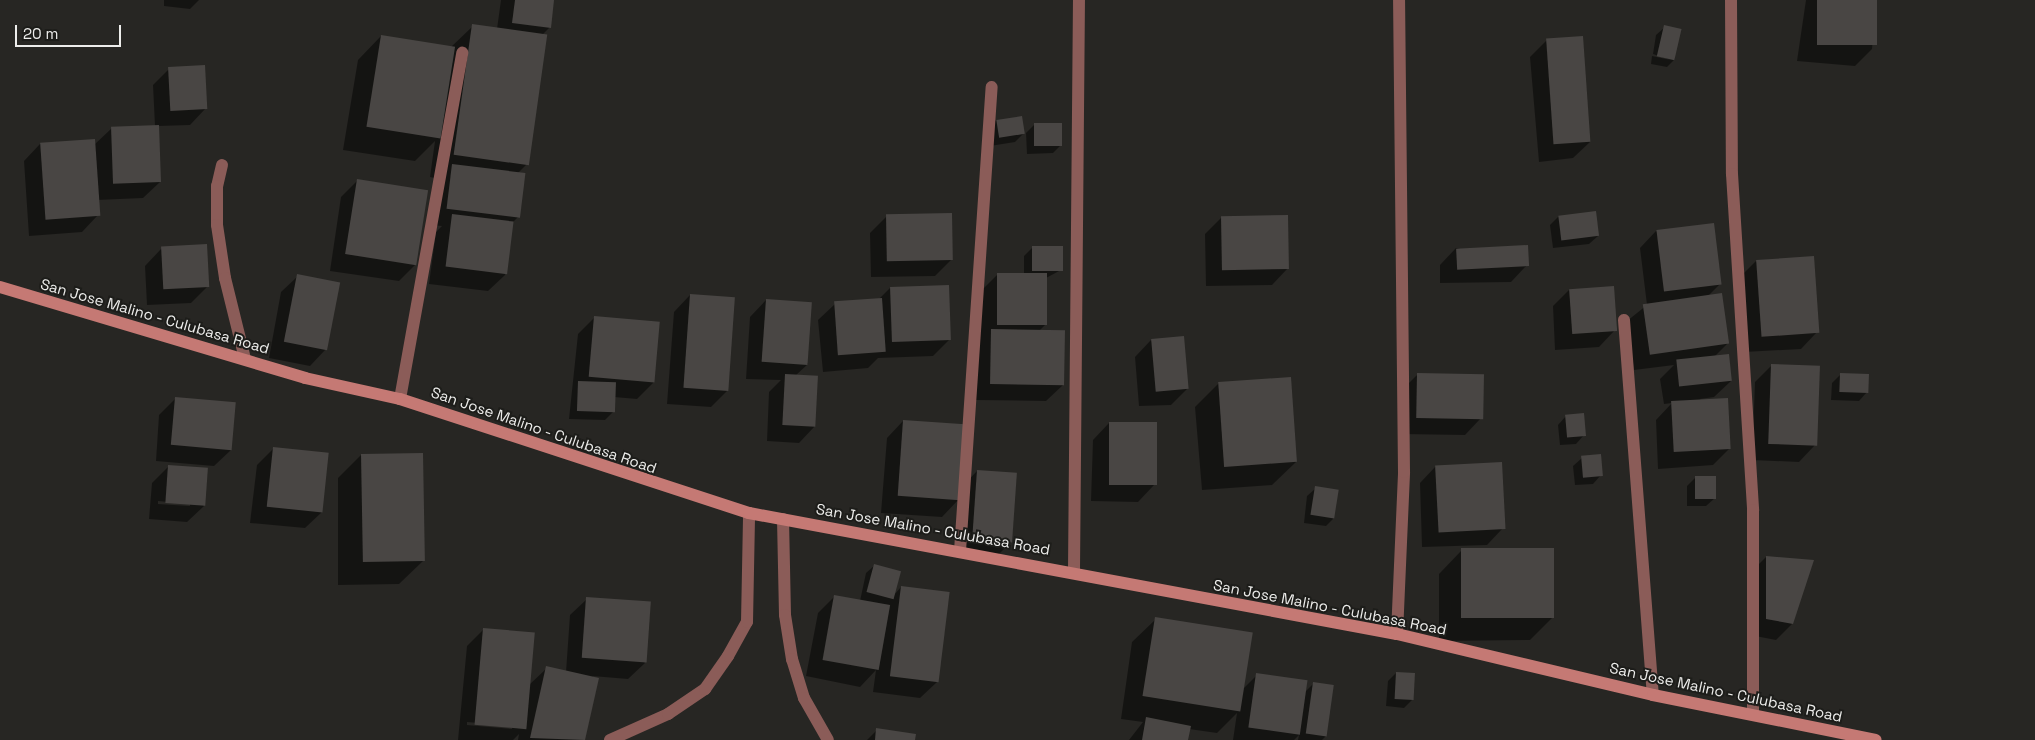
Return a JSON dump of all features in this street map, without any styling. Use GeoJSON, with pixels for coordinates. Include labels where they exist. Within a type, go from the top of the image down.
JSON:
{"type":"FeatureCollection","features":[{"type":"Feature","properties":{"kind":"street"},"geometry":{"type":"LineString","coordinates":[[1074,570],[1079,0]]}},
{"type":"Feature","properties":{"kind":"street"},"geometry":{"type":"LineString","coordinates":[[1397,634],[1404,472],[1399,0]]}},
{"type":"Feature","properties":{"kind":"street"},"geometry":{"type":"LineString","coordinates":[[1731,0],[1732,174],[1753,510],[1754,713]]}},
{"type":"Feature","properties":{"kind":"street"},"geometry":{"type":"LineString","coordinates":[[400,399],[462,53]]}},
{"type":"Feature","properties":{"kind":"street"},"geometry":{"type":"LineString","coordinates":[[960,551],[992,87]]}},
{"type":"Feature","properties":{"kind":"street"},"geometry":{"type":"LineString","coordinates":[[222,165],[217,186],[217,225],[225,278],[245,359]]}},
{"type":"Feature","properties":{"kind":"street","name":"San Jose Malino - Culubasa Road"},"geometry":{"type":"LineString","coordinates":[[0,288],[245,359],[400,399],[749,513],[1074,570],[1083,577],[1397,634],[1653,694],[1754,713],[1876,740]]}},
{"type":"Feature","properties":{"kind":"street"},"geometry":{"type":"LineString","coordinates":[[1624,320],[1653,694]]}},
{"type":"Feature","properties":{"kind":"street"},"geometry":{"type":"LineString","coordinates":[[610,740],[668,714],[705,689],[728,656],[747,622],[749,513]]}},
{"type":"Feature","properties":{"kind":"street"},"geometry":{"type":"LineString","coordinates":[[783,520],[792,658],[804,698],[828,740]]}},
{"type":"Feature","properties":{"kind":"building"},"geometry":{"type":"Polygon","coordinates":[[[515,0],[554,0],[551,28],[512,23],[515,0]]]}},
{"type":"Feature","properties":{"kind":"building"},"geometry":{"type":"Polygon","coordinates":[[[1817,0],[1877,0],[1877,45],[1817,45],[1817,0]]]}},
{"type":"Feature","properties":{"kind":"building"},"geometry":{"type":"Polygon","coordinates":[[[472,24],[547,35],[529,165],[454,155],[472,24]]]}},
{"type":"Feature","properties":{"kind":"building"},"geometry":{"type":"Polygon","coordinates":[[[1664,25],[1682,29],[1674,60],[1657,56],[1664,25]]]}},
{"type":"Feature","properties":{"kind":"building"},"geometry":{"type":"Polygon","coordinates":[[[381,35],[455,47],[441,139],[366,127],[381,35]]]}},
{"type":"Feature","properties":{"kind":"building"},"geometry":{"type":"Polygon","coordinates":[[[1583,36],[1590,142],[1553,144],[1546,39],[1583,36]]]}},
{"type":"Feature","properties":{"kind":"building"},"geometry":{"type":"Polygon","coordinates":[[[205,65],[207,109],[170,111],[168,67],[205,65]]]}},
{"type":"Feature","properties":{"kind":"building"},"geometry":{"type":"Polygon","coordinates":[[[1022,116],[1025,134],[999,138],[996,120],[1022,116]]]}},
{"type":"Feature","properties":{"kind":"building"},"geometry":{"type":"Polygon","coordinates":[[[1034,123],[1062,123],[1062,146],[1034,146],[1034,123]]]}},
{"type":"Feature","properties":{"kind":"building"},"geometry":{"type":"Polygon","coordinates":[[[159,125],[161,182],[113,184],[111,127],[159,125]]]}},
{"type":"Feature","properties":{"kind":"building"},"geometry":{"type":"Polygon","coordinates":[[[95,139],[100,216],[46,220],[40,143],[95,139]]]}},
{"type":"Feature","properties":{"kind":"building"},"geometry":{"type":"Polygon","coordinates":[[[452,164],[525,173],[520,218],[447,209],[452,164]]]}},
{"type":"Feature","properties":{"kind":"building"},"geometry":{"type":"Polygon","coordinates":[[[357,179],[428,190],[416,265],[345,254],[357,179]]]}},
{"type":"Feature","properties":{"kind":"building"},"geometry":{"type":"Polygon","coordinates":[[[1596,211],[1599,236],[1561,240],[1558,216],[1596,211]]]}},
{"type":"Feature","properties":{"kind":"building"},"geometry":{"type":"Polygon","coordinates":[[[952,213],[953,260],[887,261],[886,214],[952,213]]]}},
{"type":"Feature","properties":{"kind":"building"},"geometry":{"type":"Polygon","coordinates":[[[452,214],[514,222],[507,274],[446,267],[452,214]]]}},
{"type":"Feature","properties":{"kind":"building"},"geometry":{"type":"Polygon","coordinates":[[[1288,215],[1289,269],[1222,270],[1221,216],[1288,215]]]}},
{"type":"Feature","properties":{"kind":"building"},"geometry":{"type":"Polygon","coordinates":[[[1714,223],[1722,285],[1664,292],[1656,230],[1714,223]]]}},
{"type":"Feature","properties":{"kind":"building"},"geometry":{"type":"Polygon","coordinates":[[[207,244],[209,287],[163,289],[161,246],[207,244]]]}},
{"type":"Feature","properties":{"kind":"building"},"geometry":{"type":"Polygon","coordinates":[[[1528,245],[1529,266],[1457,270],[1456,249],[1528,245]]]}},
{"type":"Feature","properties":{"kind":"building"},"geometry":{"type":"Polygon","coordinates":[[[1032,246],[1063,246],[1063,271],[1032,271],[1032,246]]]}},
{"type":"Feature","properties":{"kind":"building"},"geometry":{"type":"Polygon","coordinates":[[[1814,256],[1819,333],[1762,337],[1756,260],[1814,256]]]}},
{"type":"Feature","properties":{"kind":"building"},"geometry":{"type":"Polygon","coordinates":[[[997,273],[1047,273],[1047,325],[997,325],[997,273]]]}},
{"type":"Feature","properties":{"kind":"building"},"geometry":{"type":"Polygon","coordinates":[[[297,274],[340,282],[327,350],[284,342],[297,274]]]}},
{"type":"Feature","properties":{"kind":"building"},"geometry":{"type":"Polygon","coordinates":[[[949,285],[951,340],[892,342],[890,287],[949,285]]]}},
{"type":"Feature","properties":{"kind":"building"},"geometry":{"type":"Polygon","coordinates":[[[1614,286],[1617,331],[1572,334],[1569,289],[1614,286]]]}},
{"type":"Feature","properties":{"kind":"building"},"geometry":{"type":"Polygon","coordinates":[[[1722,293],[1729,344],[1650,355],[1643,304],[1722,293]]]}},
{"type":"Feature","properties":{"kind":"building"},"geometry":{"type":"Polygon","coordinates":[[[690,294],[735,297],[728,391],[683,388],[690,294]]]}},
{"type":"Feature","properties":{"kind":"building"},"geometry":{"type":"Polygon","coordinates":[[[882,298],[886,352],[838,355],[834,301],[882,298]]]}},
{"type":"Feature","properties":{"kind":"building"},"geometry":{"type":"Polygon","coordinates":[[[766,299],[812,302],[807,365],[762,362],[766,299]]]}},
{"type":"Feature","properties":{"kind":"building"},"geometry":{"type":"Polygon","coordinates":[[[594,316],[660,322],[654,383],[589,377],[594,316]]]}},
{"type":"Feature","properties":{"kind":"building"},"geometry":{"type":"Polygon","coordinates":[[[991,329],[1065,330],[1064,385],[990,384],[991,329]]]}},
{"type":"Feature","properties":{"kind":"building"},"geometry":{"type":"Polygon","coordinates":[[[1184,336],[1189,389],[1156,392],[1151,339],[1184,336]]]}},
{"type":"Feature","properties":{"kind":"building"},"geometry":{"type":"Polygon","coordinates":[[[1729,354],[1732,381],[1679,386],[1676,360],[1729,354]]]}},
{"type":"Feature","properties":{"kind":"building"},"geometry":{"type":"Polygon","coordinates":[[[1771,364],[1820,366],[1817,446],[1768,444],[1771,364]]]}},
{"type":"Feature","properties":{"kind":"building"},"geometry":{"type":"Polygon","coordinates":[[[1417,373],[1484,374],[1483,419],[1416,418],[1417,373]]]}},
{"type":"Feature","properties":{"kind":"building"},"geometry":{"type":"Polygon","coordinates":[[[1840,373],[1869,374],[1868,393],[1839,392],[1840,373]]]}},
{"type":"Feature","properties":{"kind":"building"},"geometry":{"type":"Polygon","coordinates":[[[785,374],[818,376],[815,427],[782,425],[785,374]]]}},
{"type":"Feature","properties":{"kind":"building"},"geometry":{"type":"Polygon","coordinates":[[[1291,377],[1297,462],[1224,467],[1218,382],[1291,377]]]}},
{"type":"Feature","properties":{"kind":"building"},"geometry":{"type":"Polygon","coordinates":[[[578,381],[616,382],[615,412],[577,411],[578,381]]]}},
{"type":"Feature","properties":{"kind":"building"},"geometry":{"type":"Polygon","coordinates":[[[175,397],[236,402],[232,450],[171,445],[175,397]]]}},
{"type":"Feature","properties":{"kind":"building"},"geometry":{"type":"Polygon","coordinates":[[[1728,398],[1731,449],[1674,452],[1671,401],[1728,398]]]}},
{"type":"Feature","properties":{"kind":"building"},"geometry":{"type":"Polygon","coordinates":[[[1584,413],[1586,436],[1567,438],[1565,415],[1584,413]]]}},
{"type":"Feature","properties":{"kind":"building"},"geometry":{"type":"Polygon","coordinates":[[[903,420],[965,424],[960,500],[898,496],[903,420]]]}},
{"type":"Feature","properties":{"kind":"building"},"geometry":{"type":"Polygon","coordinates":[[[1109,422],[1157,422],[1157,485],[1109,485],[1109,422]]]}},
{"type":"Feature","properties":{"kind":"building"},"geometry":{"type":"Polygon","coordinates":[[[273,447],[329,453],[322,513],[267,507],[273,447]]]}},
{"type":"Feature","properties":{"kind":"building"},"geometry":{"type":"Polygon","coordinates":[[[423,453],[425,561],[363,562],[361,454],[423,453]]]}},
{"type":"Feature","properties":{"kind":"building"},"geometry":{"type":"Polygon","coordinates":[[[1601,454],[1603,476],[1583,478],[1581,456],[1601,454]]]}},
{"type":"Feature","properties":{"kind":"building"},"geometry":{"type":"Polygon","coordinates":[[[1502,462],[1506,529],[1439,532],[1435,466],[1502,462]]]}},
{"type":"Feature","properties":{"kind":"building"},"geometry":{"type":"Polygon","coordinates":[[[168,465],[208,468],[205,506],[165,503],[168,465]]]}},
{"type":"Feature","properties":{"kind":"building"},"geometry":{"type":"Polygon","coordinates":[[[977,470],[1017,473],[1012,543],[972,540],[977,470]]]}},
{"type":"Feature","properties":{"kind":"building"},"geometry":{"type":"Polygon","coordinates":[[[1695,476],[1716,476],[1716,499],[1695,499],[1695,476]]]}},
{"type":"Feature","properties":{"kind":"building"},"geometry":{"type":"Polygon","coordinates":[[[1315,486],[1339,490],[1334,518],[1310,515],[1315,486]]]}},
{"type":"Feature","properties":{"kind":"building"},"geometry":{"type":"Polygon","coordinates":[[[1461,548],[1554,548],[1554,618],[1461,618],[1461,548]]]}},
{"type":"Feature","properties":{"kind":"building"},"geometry":{"type":"Polygon","coordinates":[[[1766,556],[1814,560],[1793,624],[1766,619],[1766,556]]]}},
{"type":"Feature","properties":{"kind":"building"},"geometry":{"type":"Polygon","coordinates":[[[874,564],[901,571],[894,599],[866,592],[874,564]]]}},
{"type":"Feature","properties":{"kind":"building"},"geometry":{"type":"Polygon","coordinates":[[[901,586],[950,592],[939,682],[890,676],[901,586]]]}},
{"type":"Feature","properties":{"kind":"building"},"geometry":{"type":"Polygon","coordinates":[[[834,595],[890,605],[879,670],[823,660],[834,595]]]}},
{"type":"Feature","properties":{"kind":"building"},"geometry":{"type":"Polygon","coordinates":[[[586,597],[651,602],[647,662],[582,658],[586,597]]]}},
{"type":"Feature","properties":{"kind":"building"},"geometry":{"type":"Polygon","coordinates":[[[1155,617],[1253,632],[1240,712],[1142,696],[1155,617]]]}},
{"type":"Feature","properties":{"kind":"building"},"geometry":{"type":"Polygon","coordinates":[[[483,628],[535,633],[526,729],[475,725],[483,628]]]}},
{"type":"Feature","properties":{"kind":"building"},"geometry":{"type":"Polygon","coordinates":[[[546,666],[599,678],[585,740],[530,738],[546,666]]]}},
{"type":"Feature","properties":{"kind":"building"},"geometry":{"type":"Polygon","coordinates":[[[1396,672],[1415,673],[1414,700],[1395,699],[1396,672]]]}},
{"type":"Feature","properties":{"kind":"building"},"geometry":{"type":"Polygon","coordinates":[[[1256,673],[1307,680],[1300,735],[1248,727],[1256,673]]]}},
{"type":"Feature","properties":{"kind":"building"},"geometry":{"type":"Polygon","coordinates":[[[1313,682],[1334,685],[1327,736],[1306,733],[1313,682]]]}},
{"type":"Feature","properties":{"kind":"building"},"geometry":{"type":"Polygon","coordinates":[[[1146,717],[1191,726],[1188,740],[1142,740],[1146,717]]]}},
{"type":"Feature","properties":{"kind":"building"},"geometry":{"type":"Polygon","coordinates":[[[876,728],[916,734],[915,740],[875,740],[876,728]]]}}]}
